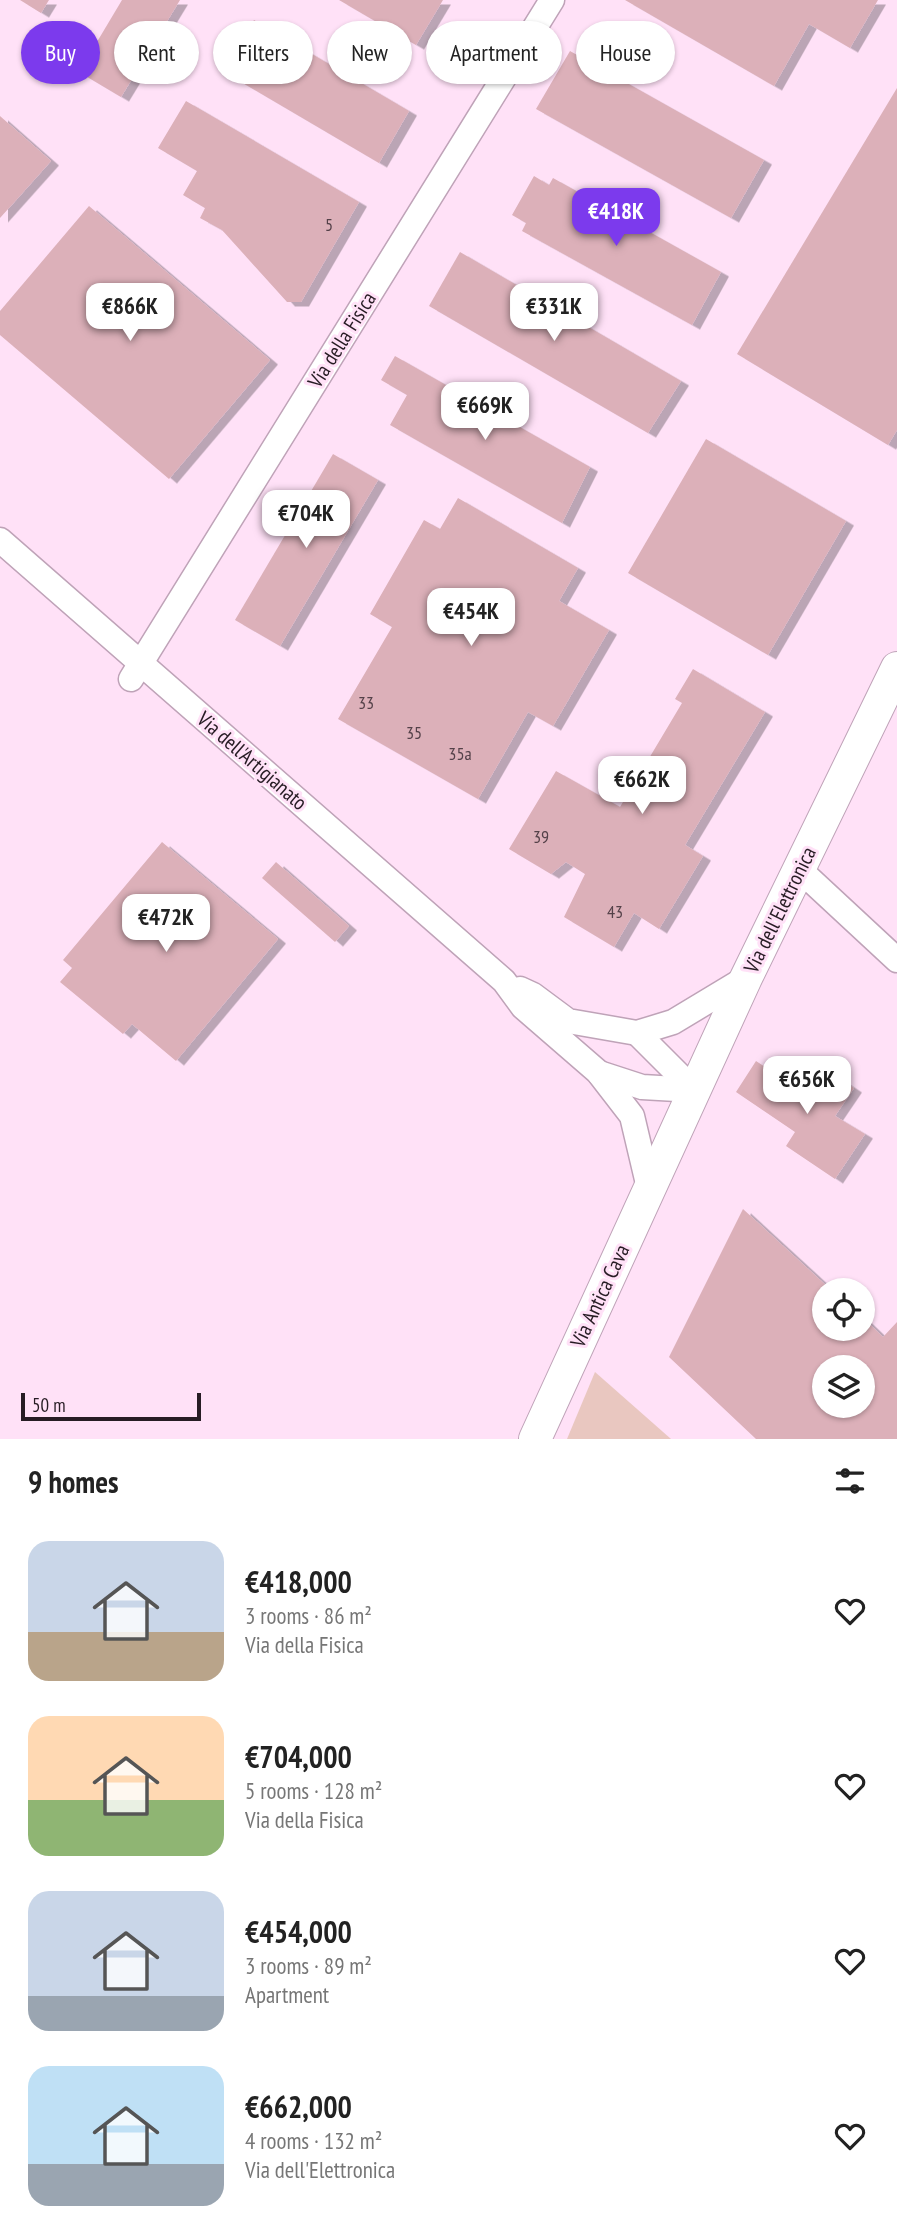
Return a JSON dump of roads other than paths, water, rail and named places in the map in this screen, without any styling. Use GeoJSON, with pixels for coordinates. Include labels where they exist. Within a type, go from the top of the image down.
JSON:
{"type":"FeatureCollection","features":[{"type":"Feature","properties":{"kind":"street","name":"Via della Fisica"},"geometry":{"type":"LineString","coordinates":[[136,672],[552,0]]}},
{"type":"Feature","properties":{"kind":"street","name":"Via dell'Artigianato"},"geometry":{"type":"LineString","coordinates":[[0,540],[136,672],[504,981],[523,1007],[598,1072],[632,1116],[649,1188]]}},
{"type":"Feature","properties":{"kind":"street","name":"Via dell'Elettronica"},"geometry":{"type":"LineString","coordinates":[[666,1153],[746,978],[897,668]]}},
{"type":"Feature","properties":{"kind":"street"},"geometry":{"type":"LineString","coordinates":[[800,870],[897,960]]}},
{"type":"Feature","properties":{"kind":"street","name":"Via dell'Artigianato"},"geometry":{"type":"LineString","coordinates":[[504,981],[533,995],[568,1021],[637,1033],[673,1022],[746,978]]}},
{"type":"Feature","properties":{"kind":"street"},"geometry":{"type":"LineString","coordinates":[[637,1033],[694,1090]]}},
{"type":"Feature","properties":{"kind":"street","name":"Via dell'Artigianato"},"geometry":{"type":"LineString","coordinates":[[598,1072],[642,1087],[694,1090]]}},
{"type":"Feature","properties":{"kind":"street","name":"Via Antica Cava"},"geometry":{"type":"LineString","coordinates":[[535,1439],[666,1153]]}}]}
